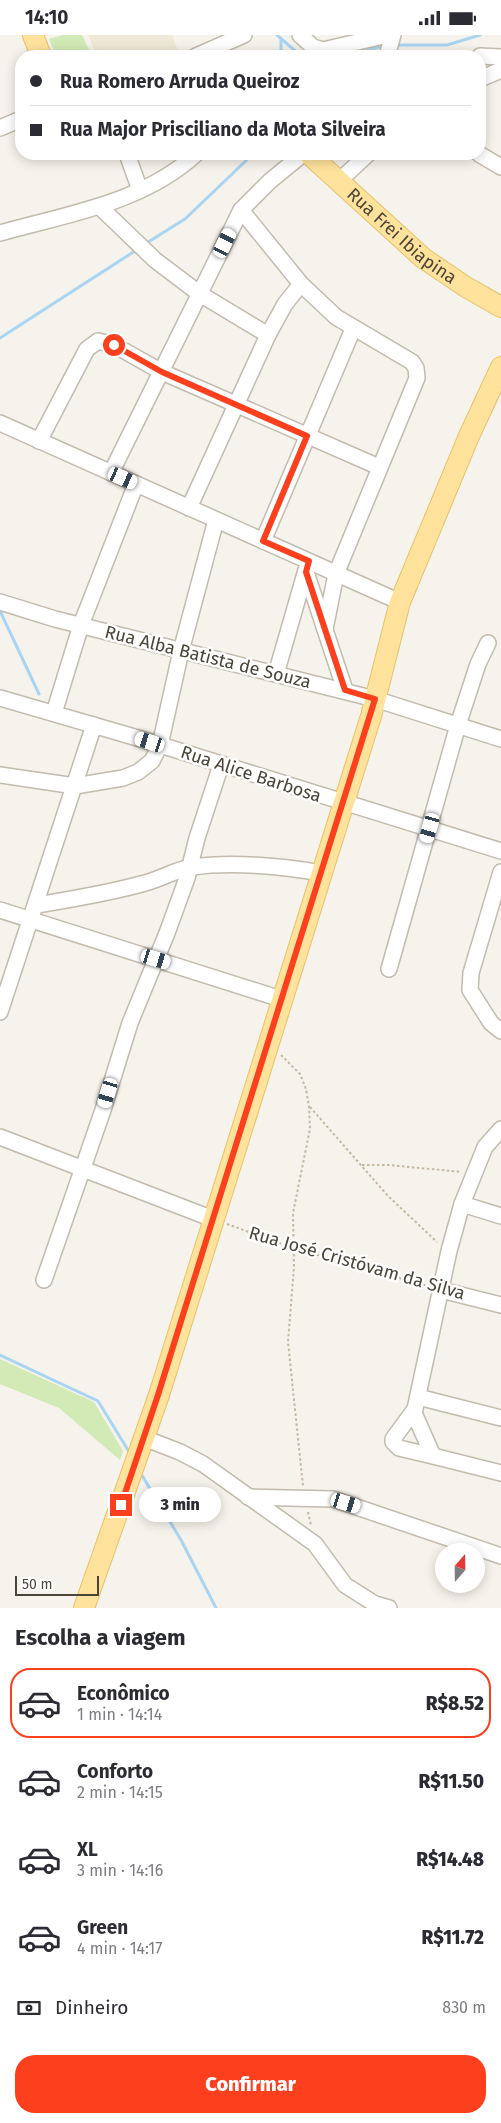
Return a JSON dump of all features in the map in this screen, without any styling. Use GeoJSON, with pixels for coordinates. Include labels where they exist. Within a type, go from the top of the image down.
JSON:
{"type":"FeatureCollection","features":[{"type":"Feature","properties":{"kind":"main road"},"geometry":{"type":"LineString","coordinates":[[33,35],[39,50]]}},
{"type":"Feature","properties":{"kind":"main road","name":"Rua Frei Ibiapina"},"geometry":{"type":"LineString","coordinates":[[315,160],[423,258],[466,287],[501,307]]}},
{"type":"Feature","properties":{"kind":"main road"},"geometry":{"type":"LineString","coordinates":[[84,1608],[142,1445],[322,873],[375,699],[400,602],[469,436],[501,367]]}},
{"type":"Feature","properties":{"kind":"street"},"geometry":{"type":"LineString","coordinates":[[211,50],[244,35]]}},
{"type":"Feature","properties":{"kind":"street"},"geometry":{"type":"LineString","coordinates":[[300,35],[313,47],[323,50],[388,35]]}},
{"type":"Feature","properties":{"kind":"street"},"geometry":{"type":"LineString","coordinates":[[389,50],[392,35]]}},
{"type":"Feature","properties":{"kind":"street"},"geometry":{"type":"LineString","coordinates":[[486,56],[501,57]]}},
{"type":"Feature","properties":{"kind":"street"},"geometry":{"type":"LineString","coordinates":[[486,76],[501,69]]}},
{"type":"Feature","properties":{"kind":"street"},"geometry":{"type":"LineString","coordinates":[[0,127],[15,121]]}},
{"type":"Feature","properties":{"kind":"street"},"geometry":{"type":"LineString","coordinates":[[486,158],[501,167]]}},
{"type":"Feature","properties":{"kind":"street"},"geometry":{"type":"LineString","coordinates":[[129,160],[140,190]]}},
{"type":"Feature","properties":{"kind":"street"},"geometry":{"type":"LineString","coordinates":[[0,233],[100,207],[166,178],[188,160]]}},
{"type":"Feature","properties":{"kind":"street"},"geometry":{"type":"LineString","coordinates":[[111,473],[241,210],[257,192],[296,160]]}},
{"type":"Feature","properties":{"kind":"street"},"geometry":{"type":"LineString","coordinates":[[338,182],[362,160]]}},
{"type":"Feature","properties":{"kind":"street"},"geometry":{"type":"LineString","coordinates":[[100,207],[152,258],[200,294],[268,335]]}},
{"type":"Feature","properties":{"kind":"street"},"geometry":{"type":"LineString","coordinates":[[241,210],[301,284],[336,317],[353,329],[412,362],[416,369],[417,378],[336,574],[326,629]]}},
{"type":"Feature","properties":{"kind":"street"},"geometry":{"type":"LineString","coordinates":[[189,507],[268,335],[285,304],[301,284]]}},
{"type":"Feature","properties":{"kind":"street"},"geometry":{"type":"LineString","coordinates":[[263,541],[353,329]]}},
{"type":"Feature","properties":{"kind":"street"},"geometry":{"type":"LineString","coordinates":[[39,441],[88,349],[98,341],[106,342],[162,372],[235,406],[379,467]]}},
{"type":"Feature","properties":{"kind":"street"},"geometry":{"type":"LineString","coordinates":[[0,423],[263,541],[307,567],[336,574],[400,602]]}},
{"type":"Feature","properties":{"kind":"street"},"geometry":{"type":"LineString","coordinates":[[54,713],[81,625],[136,484]]}},
{"type":"Feature","properties":{"kind":"street"},"geometry":{"type":"LineString","coordinates":[[0,775],[74,786],[123,778],[138,772],[152,761],[160,745],[181,651],[216,520]]}},
{"type":"Feature","properties":{"kind":"street"},"geometry":{"type":"LineString","coordinates":[[307,567],[345,690]]}},
{"type":"Feature","properties":{"kind":"street"},"geometry":{"type":"LineString","coordinates":[[276,674],[307,567]]}},
{"type":"Feature","properties":{"kind":"street","name":"Rua Alba Batista de Souza"},"geometry":{"type":"LineString","coordinates":[[0,602],[181,651],[345,690],[501,739]]}},
{"type":"Feature","properties":{"kind":"street"},"geometry":{"type":"LineString","coordinates":[[389,969],[458,725],[478,664],[488,643]]}},
{"type":"Feature","properties":{"kind":"street","name":"Rua Alice Barbosa"},"geometry":{"type":"LineString","coordinates":[[0,698],[160,745],[501,851]]}},
{"type":"Feature","properties":{"kind":"street"},"geometry":{"type":"LineString","coordinates":[[0,1012],[37,905],[94,725]]}},
{"type":"Feature","properties":{"kind":"street"},"geometry":{"type":"LineString","coordinates":[[44,1280],[83,1170],[130,1023],[190,867],[197,838],[221,765]]}},
{"type":"Feature","properties":{"kind":"street"},"geometry":{"type":"LineString","coordinates":[[37,905],[82,898],[145,883],[190,867],[217,865],[253,866],[291,868],[322,873]]}},
{"type":"Feature","properties":{"kind":"street"},"geometry":{"type":"LineString","coordinates":[[501,872],[471,973],[470,990],[492,1023],[501,1031]]}},
{"type":"Feature","properties":{"kind":"street"},"geometry":{"type":"LineString","coordinates":[[0,910],[281,999]]}},
{"type":"Feature","properties":{"kind":"street"},"geometry":{"type":"LineString","coordinates":[[500,1132],[490,1139],[485,1147],[462,1204],[449,1251],[414,1413],[396,1432],[393,1442],[399,1448],[501,1473]]}},
{"type":"Feature","properties":{"kind":"street"},"geometry":{"type":"LineString","coordinates":[[0,1137],[213,1219]]}},
{"type":"Feature","properties":{"kind":"street"},"geometry":{"type":"LineString","coordinates":[[462,1204],[501,1216]]}},
{"type":"Feature","properties":{"kind":"street","name":"Rua José Cristóvam da Silva"},"geometry":{"type":"LineString","coordinates":[[441,1290],[501,1305]]}},
{"type":"Feature","properties":{"kind":"street"},"geometry":{"type":"LineString","coordinates":[[418,1397],[501,1417]]}},
{"type":"Feature","properties":{"kind":"street"},"geometry":{"type":"LineString","coordinates":[[414,1413],[433,1456]]}},
{"type":"Feature","properties":{"kind":"street"},"geometry":{"type":"LineString","coordinates":[[142,1445],[180,1452],[203,1464],[315,1544],[345,1585],[379,1607]]}},
{"type":"Feature","properties":{"kind":"street"},"geometry":{"type":"LineString","coordinates":[[248,1497],[334,1499],[501,1556]]}},
{"type":"Feature","properties":{"kind":"path"},"geometry":{"type":"LineString","coordinates":[[266,1047],[286,1058],[300,1074],[306,1089],[309,1106],[310,1129],[293,1213],[294,1276],[288,1342],[296,1437],[305,1499],[315,1544]]}},
{"type":"Feature","properties":{"kind":"path"},"geometry":{"type":"LineString","coordinates":[[309,1106],[406,1214],[449,1251]]}},
{"type":"Feature","properties":{"kind":"path"},"geometry":{"type":"LineString","coordinates":[[362,1165],[426,1168],[474,1175]]}},
{"type":"Feature","properties":{"kind":"path","name":"Rua José Cristóvam da Silva"},"geometry":{"type":"LineString","coordinates":[[213,1219],[293,1248],[441,1290]]}},
{"type":"Feature","properties":{"kind":"shaded area"},"geometry":{"type":"Polygon","coordinates":[[[88,35],[172,35],[178,50],[94,50],[88,35]]]}},
{"type":"Feature","properties":{"kind":"green space"},"geometry":{"type":"Polygon","coordinates":[[[63,35],[82,35],[89,50],[54,50],[49,39],[63,35]]]}},
{"type":"Feature","properties":{"kind":"green space"},"geometry":{"type":"Polygon","coordinates":[[[0,1359],[94,1402],[123,1451],[120,1460],[59,1408],[0,1384],[0,1359]]]}},
{"type":"Feature","properties":{"kind":"waterway"},"geometry":{"type":"LineString","coordinates":[[277,35],[294,50]]}},
{"type":"Feature","properties":{"kind":"waterway"},"geometry":{"type":"LineString","coordinates":[[397,45],[447,45],[480,35]]}},
{"type":"Feature","properties":{"kind":"waterway"},"geometry":{"type":"LineString","coordinates":[[281,39],[281,50]]}},
{"type":"Feature","properties":{"kind":"waterway"},"geometry":{"type":"LineString","coordinates":[[370,50],[382,46]]}},
{"type":"Feature","properties":{"kind":"waterway"},"geometry":{"type":"LineString","coordinates":[[145,244],[185,219],[247,160]]}},
{"type":"Feature","properties":{"kind":"waterway"},"geometry":{"type":"LineString","coordinates":[[0,338],[138,249]]}},
{"type":"Feature","properties":{"kind":"waterway"},"geometry":{"type":"LineString","coordinates":[[0,611],[39,694]]}},
{"type":"Feature","properties":{"kind":"waterway"},"geometry":{"type":"LineString","coordinates":[[0,1355],[98,1401],[131,1455]]}},
{"type":"Feature","properties":{"kind":"waterway"},"geometry":{"type":"LineString","coordinates":[[140,1472],[181,1540],[216,1608]]}},
{"type":"Feature","properties":{"kind":"route"},"geometry":{"type":"LineString","coordinates":[[114,345],[162,372],[235,406],[307,436],[263,541],[309,561],[306,572],[345,690],[375,699],[158,1395],[121,1505]]}}]}
